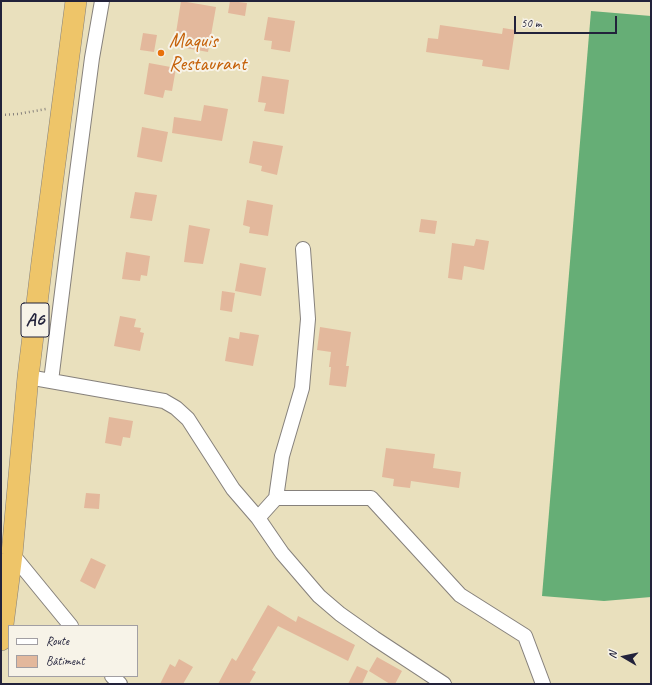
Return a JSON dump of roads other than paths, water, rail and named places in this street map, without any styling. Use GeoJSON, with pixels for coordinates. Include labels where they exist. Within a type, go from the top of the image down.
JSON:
{"type":"FeatureCollection","features":[{"type":"Feature","properties":{"kind":"highway","name":"A6"},"geometry":{"type":"LineString","coordinates":[[1,640],[12,554],[28,377],[76,1]]}},
{"type":"Feature","properties":{"kind":"street"},"geometry":{"type":"LineString","coordinates":[[51,381],[90,73],[102,1]]}},
{"type":"Feature","properties":{"kind":"street"},"geometry":{"type":"LineString","coordinates":[[258,518],[276,498],[282,456],[302,388],[308,319],[303,249]]}},
{"type":"Feature","properties":{"kind":"street"},"geometry":{"type":"LineString","coordinates":[[28,377],[164,401],[176,408],[188,420],[233,489],[258,518],[282,553],[319,596],[362,630],[444,684]]}},
{"type":"Feature","properties":{"kind":"street"},"geometry":{"type":"LineString","coordinates":[[276,498],[371,498],[460,595],[525,636],[543,684]]}},
{"type":"Feature","properties":{"kind":"street"},"geometry":{"type":"LineString","coordinates":[[12,554],[70,625]]}},
{"type":"Feature","properties":{"kind":"place","name":"Maquis Restaurant"},"geometry":{"type":"Point","coordinates":[161,53]}}]}
